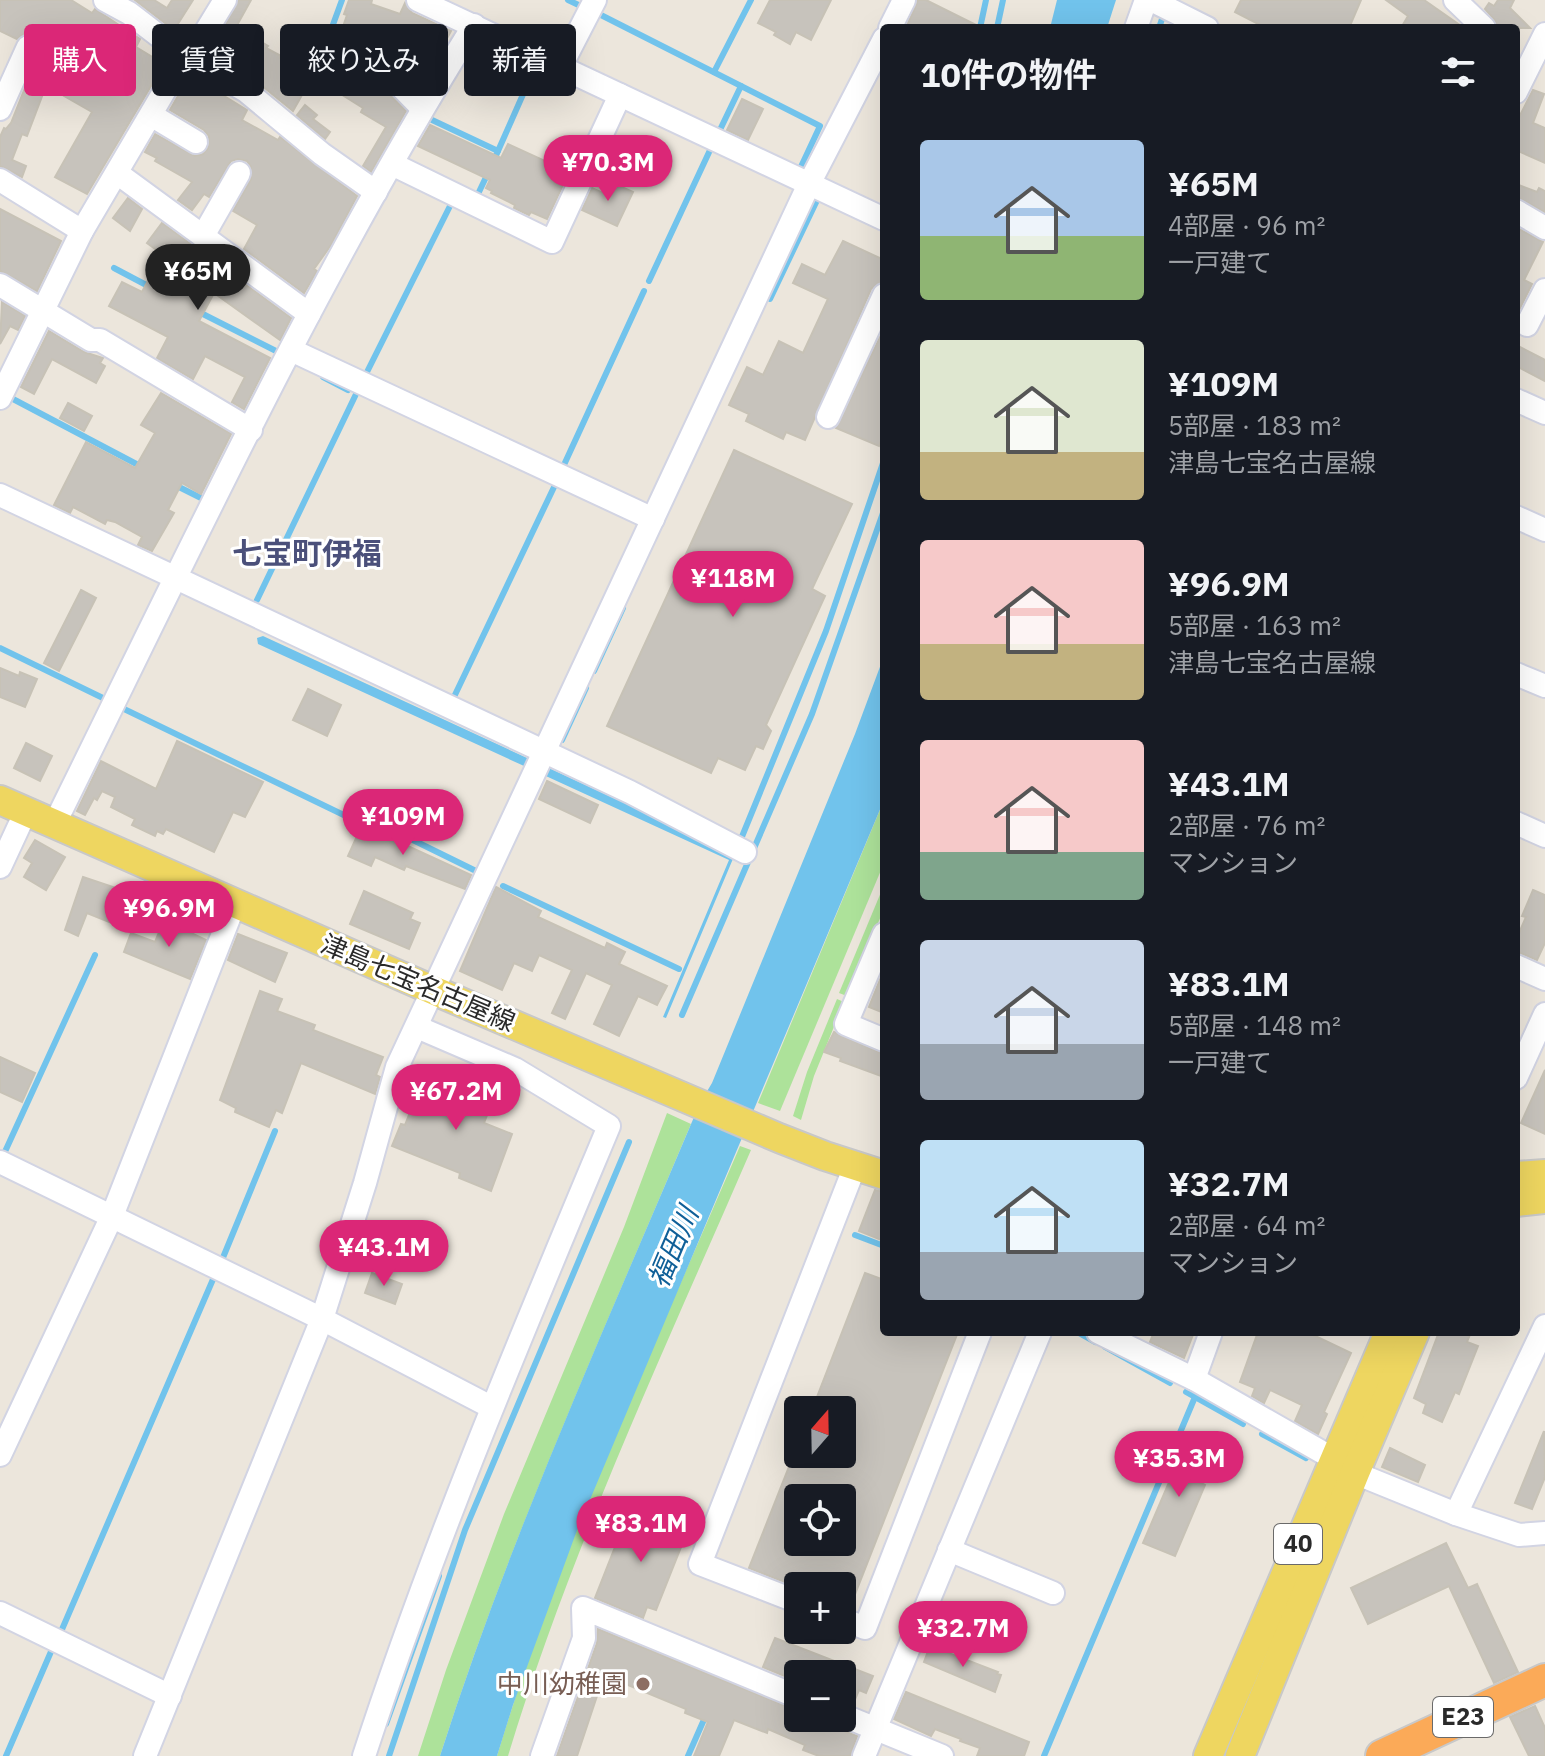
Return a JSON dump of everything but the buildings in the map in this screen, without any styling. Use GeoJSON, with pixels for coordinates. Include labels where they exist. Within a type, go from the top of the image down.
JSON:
{"type":"FeatureCollection","features":[{"type":"Feature","properties":{"kind":"highway","name":"E23"},"geometry":{"type":"LineString","coordinates":[[1382,1756],[1545,1680]]}},
{"type":"Feature","properties":{"kind":"main road","name":"津島七宝名古屋線"},"geometry":{"type":"LineString","coordinates":[[0,800],[756,1128],[880,1174]]}},
{"type":"Feature","properties":{"kind":"main road"},"geometry":{"type":"LineString","coordinates":[[1520,1176],[1545,1174]]}},
{"type":"Feature","properties":{"kind":"main road"},"geometry":{"type":"LineString","coordinates":[[1520,1202],[1545,1199]]}},
{"type":"Feature","properties":{"kind":"main road","name":"40"},"geometry":{"type":"LineString","coordinates":[[1240,1756],[1345,1466],[1388,1336]]}},
{"type":"Feature","properties":{"kind":"main road","name":"40"},"geometry":{"type":"LineString","coordinates":[[1208,1756],[1345,1466],[1413,1336]]}},
{"type":"Feature","properties":{"kind":"street"},"geometry":{"type":"LineString","coordinates":[[105,0],[133,6],[152,24]]}},
{"type":"Feature","properties":{"kind":"street"},"geometry":{"type":"LineString","coordinates":[[210,24],[225,0]]}},
{"type":"Feature","properties":{"kind":"street"},"geometry":{"type":"LineString","coordinates":[[418,0],[472,24]]}},
{"type":"Feature","properties":{"kind":"street"},"geometry":{"type":"LineString","coordinates":[[576,37],[595,0]]}},
{"type":"Feature","properties":{"kind":"street"},"geometry":{"type":"LineString","coordinates":[[892,24],[904,0]]}},
{"type":"Feature","properties":{"kind":"street"},"geometry":{"type":"LineString","coordinates":[[1138,24],[1148,0],[1199,24]]}},
{"type":"Feature","properties":{"kind":"street"},"geometry":{"type":"LineString","coordinates":[[1455,0],[1480,24]]}},
{"type":"Feature","properties":{"kind":"street"},"geometry":{"type":"LineString","coordinates":[[1526,77],[1545,34]]}},
{"type":"Feature","properties":{"kind":"street"},"geometry":{"type":"LineString","coordinates":[[55,823],[309,314],[422,108],[464,41]]}},
{"type":"Feature","properties":{"kind":"street"},"geometry":{"type":"LineString","coordinates":[[145,1756],[322,1319],[365,1183],[397,1067],[809,184],[880,47]]}},
{"type":"Feature","properties":{"kind":"street"},"geometry":{"type":"LineString","coordinates":[[0,109],[24,56]]}},
{"type":"Feature","properties":{"kind":"street"},"geometry":{"type":"LineString","coordinates":[[576,73],[880,217]]}},
{"type":"Feature","properties":{"kind":"street"},"geometry":{"type":"LineString","coordinates":[[392,164],[552,242],[620,95]]}},
{"type":"Feature","properties":{"kind":"street"},"geometry":{"type":"LineString","coordinates":[[0,398],[6,372],[43,311],[82,231],[162,96]]}},
{"type":"Feature","properties":{"kind":"street"},"geometry":{"type":"LineString","coordinates":[[252,96],[322,154],[376,192]]}},
{"type":"Feature","properties":{"kind":"street"},"geometry":{"type":"LineString","coordinates":[[410,96],[422,108]]}},
{"type":"Feature","properties":{"kind":"street"},"geometry":{"type":"LineString","coordinates":[[151,115],[196,142]]}},
{"type":"Feature","properties":{"kind":"street"},"geometry":{"type":"LineString","coordinates":[[117,173],[309,314]]}},
{"type":"Feature","properties":{"kind":"street"},"geometry":{"type":"LineString","coordinates":[[203,236],[239,173]]}},
{"type":"Feature","properties":{"kind":"street"},"geometry":{"type":"LineString","coordinates":[[0,180],[82,231]]}},
{"type":"Feature","properties":{"kind":"street"},"geometry":{"type":"LineString","coordinates":[[1520,213],[1545,228]]}},
{"type":"Feature","properties":{"kind":"street"},"geometry":{"type":"LineString","coordinates":[[0,285],[251,430]]}},
{"type":"Feature","properties":{"kind":"street"},"geometry":{"type":"LineString","coordinates":[[1527,325],[1545,290]]}},
{"type":"Feature","properties":{"kind":"street"},"geometry":{"type":"LineString","coordinates":[[828,417],[880,304]]}},
{"type":"Feature","properties":{"kind":"street"},"geometry":{"type":"LineString","coordinates":[[291,350],[653,519]]}},
{"type":"Feature","properties":{"kind":"street"},"geometry":{"type":"LineString","coordinates":[[1520,402],[1545,413]]}},
{"type":"Feature","properties":{"kind":"street"},"geometry":{"type":"LineString","coordinates":[[0,495],[176,578],[540,762],[630,792],[745,852]]}},
{"type":"Feature","properties":{"kind":"street"},"geometry":{"type":"LineString","coordinates":[[1520,519],[1545,530]]}},
{"type":"Feature","properties":{"kind":"street"},"geometry":{"type":"LineString","coordinates":[[1520,676],[1545,686]]}},
{"type":"Feature","properties":{"kind":"street"},"geometry":{"type":"LineString","coordinates":[[0,867],[26,811]]}},
{"type":"Feature","properties":{"kind":"street"},"geometry":{"type":"LineString","coordinates":[[1520,825],[1545,836]]}},
{"type":"Feature","properties":{"kind":"street"},"geometry":{"type":"LineString","coordinates":[[0,1455],[112,1216],[235,903]]}},
{"type":"Feature","properties":{"kind":"street"},"geometry":{"type":"LineString","coordinates":[[880,945],[846,1024],[880,1038]]}},
{"type":"Feature","properties":{"kind":"street"},"geometry":{"type":"LineString","coordinates":[[1520,968],[1545,979]]}},
{"type":"Feature","properties":{"kind":"street"},"geometry":{"type":"LineString","coordinates":[[1520,1069],[1545,1014]]}},
{"type":"Feature","properties":{"kind":"street"},"geometry":{"type":"LineString","coordinates":[[364,1756],[395,1659],[491,1407],[609,1126],[515,1069],[417,1027]]}},
{"type":"Feature","properties":{"kind":"street"},"geometry":{"type":"LineString","coordinates":[[0,1162],[322,1319],[491,1407]]}},
{"type":"Feature","properties":{"kind":"street"},"geometry":{"type":"LineString","coordinates":[[784,1597],[700,1564],[855,1166]]}},
{"type":"Feature","properties":{"kind":"street"},"geometry":{"type":"LineString","coordinates":[[1456,1514],[1545,1326]]}},
{"type":"Feature","properties":{"kind":"street"},"geometry":{"type":"LineString","coordinates":[[856,1624],[865,1628],[978,1336]]}},
{"type":"Feature","properties":{"kind":"street"},"geometry":{"type":"LineString","coordinates":[[864,1756],[1038,1336]]}},
{"type":"Feature","properties":{"kind":"street"},"geometry":{"type":"LineString","coordinates":[[1106,1336],[1194,1379],[1345,1466],[1456,1514],[1519,1535],[1545,1533]]}},
{"type":"Feature","properties":{"kind":"street"},"geometry":{"type":"LineString","coordinates":[[1194,1379],[1210,1336]]}},
{"type":"Feature","properties":{"kind":"street"},"geometry":{"type":"LineString","coordinates":[[949,1550],[1053,1593]]}},
{"type":"Feature","properties":{"kind":"street"},"geometry":{"type":"LineString","coordinates":[[542,1756],[584,1638],[583,1608],[784,1691]]}},
{"type":"Feature","properties":{"kind":"street"},"geometry":{"type":"LineString","coordinates":[[0,1613],[170,1696]]}},
{"type":"Feature","properties":{"kind":"street"},"geometry":{"type":"LineString","coordinates":[[856,1721],[942,1756]]}},
{"type":"Feature","properties":{"kind":"green space"},"geometry":{"type":"Polygon","coordinates":[[[880,810],[880,873],[780,1111],[758,1103],[880,810]]]}},
{"type":"Feature","properties":{"kind":"green space"},"geometry":{"type":"Polygon","coordinates":[[[880,895],[880,918],[847,996],[839,993],[880,895]]]}},
{"type":"Feature","properties":{"kind":"green space"},"geometry":{"type":"Polygon","coordinates":[[[837,999],[844,1002],[814,1076],[801,1120],[793,1116],[837,999]]]}},
{"type":"Feature","properties":{"kind":"green space"},"geometry":{"type":"Polygon","coordinates":[[[667,1113],[691,1124],[527,1516],[440,1756],[418,1756],[446,1670],[504,1514],[624,1227],[667,1113]]]}},
{"type":"Feature","properties":{"kind":"green space"},"geometry":{"type":"Polygon","coordinates":[[[740,1146],[751,1150],[590,1525],[533,1678],[508,1756],[497,1756],[549,1601],[579,1524],[740,1146]]]}},
{"type":"Feature","properties":{"kind":"water"},"geometry":{"type":"Polygon","coordinates":[[[1057,0],[1116,0],[1108,24],[1051,24],[1057,0]]]}},
{"type":"Feature","properties":{"kind":"water"},"geometry":{"type":"Polygon","coordinates":[[[263,636],[735,854],[666,1018],[663,1017],[729,860],[258,644],[257,638],[263,636]]]}},
{"type":"Feature","properties":{"kind":"water","name":"福田川"},"geometry":{"type":"Polygon","coordinates":[[[880,667],[880,810],[576,1533],[497,1756],[440,1756],[529,1508],[700,1103],[712,1083],[880,667]]]}},
{"type":"Feature","properties":{"kind":"waterway"},"geometry":{"type":"LineString","coordinates":[[333,24],[342,0]]}},
{"type":"Feature","properties":{"kind":"waterway"},"geometry":{"type":"LineString","coordinates":[[568,0],[587,9]]}},
{"type":"Feature","properties":{"kind":"waterway"},"geometry":{"type":"LineString","coordinates":[[714,72],[751,0]]}},
{"type":"Feature","properties":{"kind":"waterway"},"geometry":{"type":"LineString","coordinates":[[981,24],[986,0]]}},
{"type":"Feature","properties":{"kind":"waterway"},"geometry":{"type":"LineString","coordinates":[[998,24],[1003,0]]}},
{"type":"Feature","properties":{"kind":"waterway"},"geometry":{"type":"LineString","coordinates":[[597,13],[820,126],[799,171]]}},
{"type":"Feature","properties":{"kind":"waterway"},"geometry":{"type":"LineString","coordinates":[[1160,24],[1163,16]]}},
{"type":"Feature","properties":{"kind":"waterway"},"geometry":{"type":"LineString","coordinates":[[718,134],[741,86]]}},
{"type":"Feature","properties":{"kind":"waterway"},"geometry":{"type":"LineString","coordinates":[[494,160],[522,96]]}},
{"type":"Feature","properties":{"kind":"waterway"},"geometry":{"type":"LineString","coordinates":[[430,119],[498,151]]}},
{"type":"Feature","properties":{"kind":"waterway"},"geometry":{"type":"LineString","coordinates":[[649,281],[711,148]]}},
{"type":"Feature","properties":{"kind":"waterway"},"geometry":{"type":"LineString","coordinates":[[478,194],[488,173]]}},
{"type":"Feature","properties":{"kind":"waterway"},"geometry":{"type":"LineString","coordinates":[[770,299],[820,194]]}},
{"type":"Feature","properties":{"kind":"waterway"},"geometry":{"type":"LineString","coordinates":[[365,376],[451,204]]}},
{"type":"Feature","properties":{"kind":"waterway"},"geometry":{"type":"LineString","coordinates":[[114,268],[150,287]]}},
{"type":"Feature","properties":{"kind":"waterway"},"geometry":{"type":"LineString","coordinates":[[563,467],[644,291]]}},
{"type":"Feature","properties":{"kind":"waterway"},"geometry":{"type":"LineString","coordinates":[[195,310],[278,352]]}},
{"type":"Feature","properties":{"kind":"waterway"},"geometry":{"type":"LineString","coordinates":[[323,377],[348,390]]}},
{"type":"Feature","properties":{"kind":"waterway"},"geometry":{"type":"LineString","coordinates":[[257,600],[358,390]]}},
{"type":"Feature","properties":{"kind":"waterway"},"geometry":{"type":"LineString","coordinates":[[13,399],[144,468]]}},
{"type":"Feature","properties":{"kind":"waterway"},"geometry":{"type":"LineString","coordinates":[[741,839],[826,631],[880,472]]}},
{"type":"Feature","properties":{"kind":"waterway"},"geometry":{"type":"LineString","coordinates":[[175,485],[205,500]]}},
{"type":"Feature","properties":{"kind":"waterway"},"geometry":{"type":"LineString","coordinates":[[453,699],[555,485]]}},
{"type":"Feature","properties":{"kind":"waterway"},"geometry":{"type":"LineString","coordinates":[[682,1015],[812,714],[880,521]]}},
{"type":"Feature","properties":{"kind":"waterway"},"geometry":{"type":"LineString","coordinates":[[594,671],[623,608]]}},
{"type":"Feature","properties":{"kind":"waterway"},"geometry":{"type":"LineString","coordinates":[[0,648],[105,699]]}},
{"type":"Feature","properties":{"kind":"waterway"},"geometry":{"type":"LineString","coordinates":[[562,740],[586,688]]}},
{"type":"Feature","properties":{"kind":"waterway"},"geometry":{"type":"LineString","coordinates":[[122,708],[352,819],[366,817],[476,871]]}},
{"type":"Feature","properties":{"kind":"waterway"},"geometry":{"type":"LineString","coordinates":[[503,886],[679,969]]}},
{"type":"Feature","properties":{"kind":"waterway"},"geometry":{"type":"LineString","coordinates":[[3,1156],[95,955]]}},
{"type":"Feature","properties":{"kind":"waterway"},"geometry":{"type":"LineString","coordinates":[[222,1260],[275,1131]]}},
{"type":"Feature","properties":{"kind":"waterway"},"geometry":{"type":"LineString","coordinates":[[389,1756],[465,1530],[629,1142]]}},
{"type":"Feature","properties":{"kind":"waterway"},"geometry":{"type":"LineString","coordinates":[[855,1235],[880,1244]]}},
{"type":"Feature","properties":{"kind":"waterway"},"geometry":{"type":"LineString","coordinates":[[60,1634],[214,1277]]}},
{"type":"Feature","properties":{"kind":"waterway"},"geometry":{"type":"LineString","coordinates":[[1084,1336],[1095,1342]]}},
{"type":"Feature","properties":{"kind":"waterway"},"geometry":{"type":"LineString","coordinates":[[1105,1347],[1170,1383]]}},
{"type":"Feature","properties":{"kind":"waterway"},"geometry":{"type":"LineString","coordinates":[[1186,1392],[1243,1424]]}},
{"type":"Feature","properties":{"kind":"waterway"},"geometry":{"type":"LineString","coordinates":[[1044,1756],[1195,1397]]}},
{"type":"Feature","properties":{"kind":"waterway"},"geometry":{"type":"LineString","coordinates":[[1262,1434],[1306,1458]]}},
{"type":"Feature","properties":{"kind":"waterway"},"geometry":{"type":"LineString","coordinates":[[386,1724],[439,1576]]}},
{"type":"Feature","properties":{"kind":"waterway"},"geometry":{"type":"LineString","coordinates":[[6,1756],[53,1647]]}},
{"type":"Feature","properties":{"kind":"waterway"},"geometry":{"type":"LineString","coordinates":[[688,1756],[706,1715]]}},
{"type":"Feature","properties":{"kind":"place","name":"中川幼稚園"},"geometry":{"type":"Point","coordinates":[643,1684]}},
{"type":"Feature","properties":{"kind":"district","name":"七宝町伊福"},"geometry":{"type":"Point","coordinates":[307,554]}}]}
